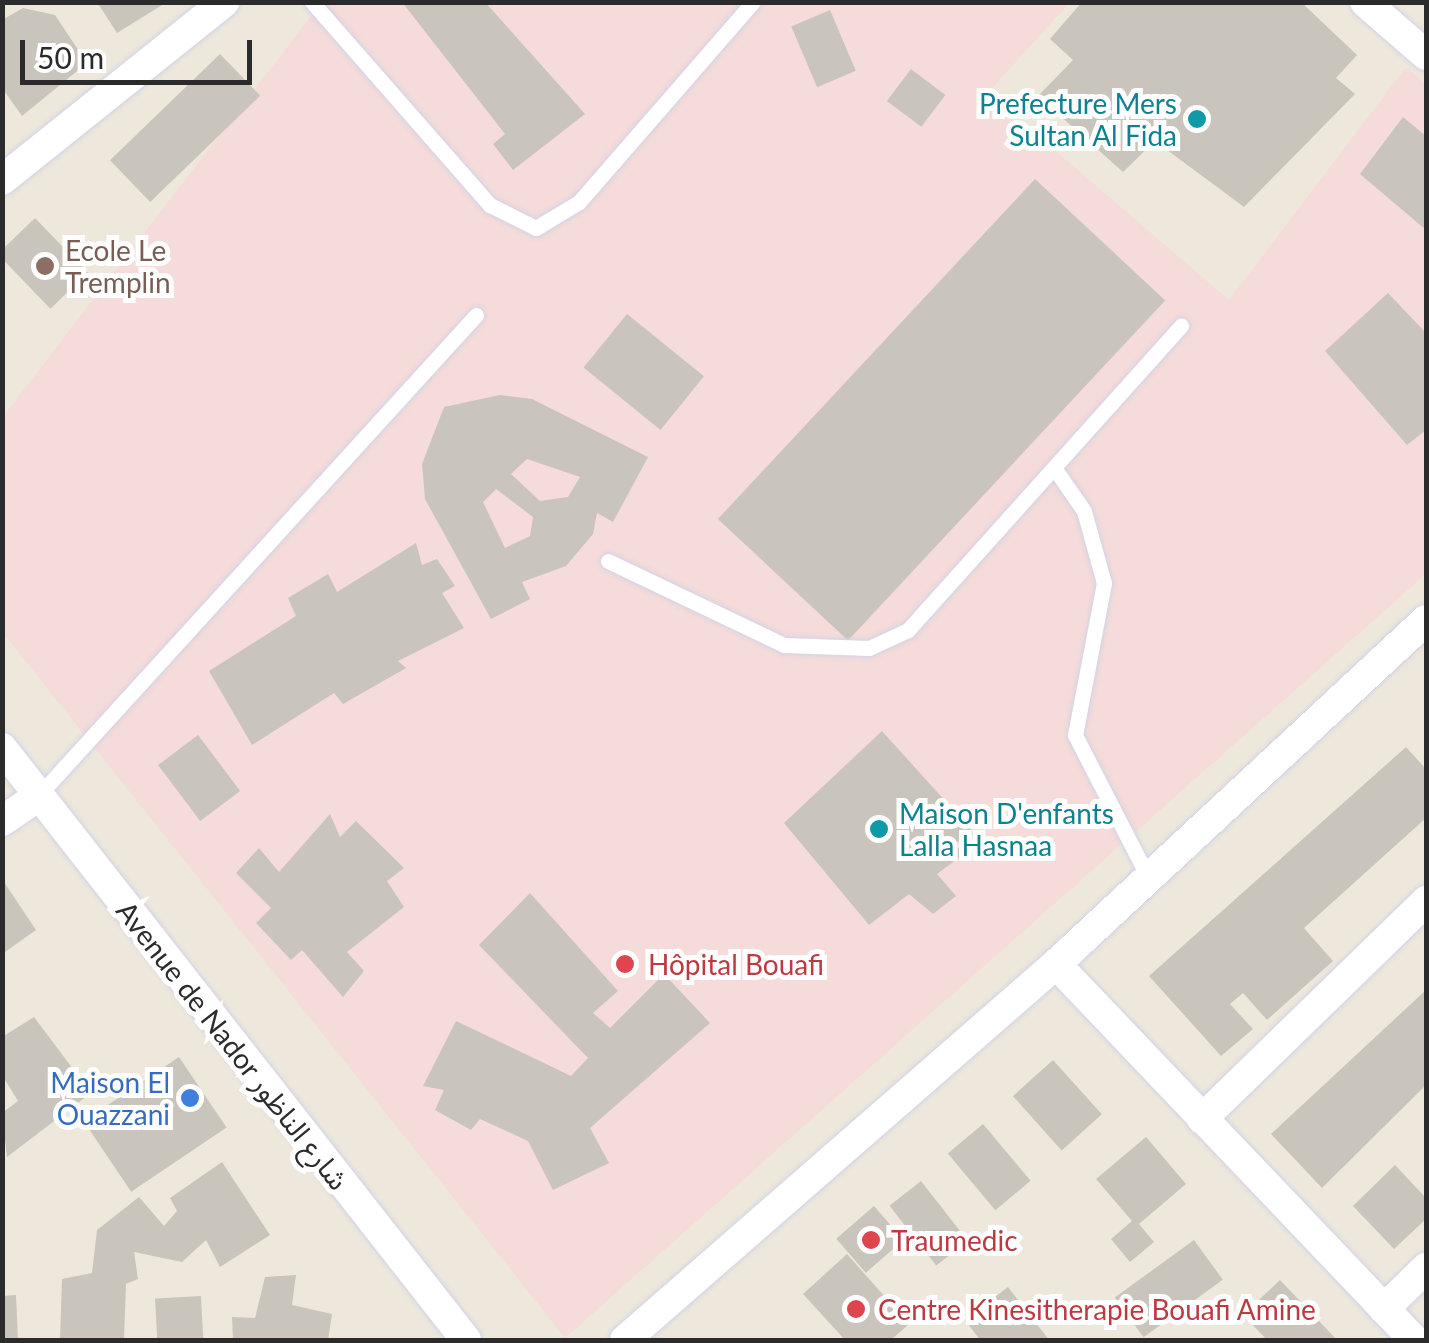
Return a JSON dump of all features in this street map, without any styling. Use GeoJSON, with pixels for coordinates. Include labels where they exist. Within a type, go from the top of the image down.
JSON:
{"type":"FeatureCollection","features":[{"type":"Feature","properties":{"kind":"street"},"geometry":{"type":"LineString","coordinates":[[2,180],[224,2]]}},
{"type":"Feature","properties":{"kind":"street"},"geometry":{"type":"LineString","coordinates":[[1365,2],[1426,55]]}},
{"type":"Feature","properties":{"kind":"street"},"geometry":{"type":"LineString","coordinates":[[625,1340],[1056,964],[1426,620]]}},
{"type":"Feature","properties":{"kind":"street","name":"Avenue de Nador شارع الناظور"},"geometry":{"type":"LineString","coordinates":[[2,748],[466,1340]]}},
{"type":"Feature","properties":{"kind":"street"},"geometry":{"type":"LineString","coordinates":[[2,821],[37,797]]}},
{"type":"Feature","properties":{"kind":"street"},"geometry":{"type":"LineString","coordinates":[[1202,1119],[1426,902]]}},
{"type":"Feature","properties":{"kind":"street"},"geometry":{"type":"LineString","coordinates":[[1056,964],[1414,1340]]}},
{"type":"Feature","properties":{"kind":"street"},"geometry":{"type":"LineString","coordinates":[[1384,1309],[1426,1268]]}},
{"type":"Feature","properties":{"kind":"lane"},"geometry":{"type":"LineString","coordinates":[[312,2],[490,205],[536,228],[579,202],[753,2]]}},
{"type":"Feature","properties":{"kind":"lane"},"geometry":{"type":"LineString","coordinates":[[37,797],[476,315]]}},
{"type":"Feature","properties":{"kind":"lane"},"geometry":{"type":"LineString","coordinates":[[608,561],[784,645],[869,648],[908,630],[1056,472],[1181,326]]}},
{"type":"Feature","properties":{"kind":"lane"},"geometry":{"type":"LineString","coordinates":[[1056,472],[1084,511],[1104,583],[1075,735],[1148,877]]}},
{"type":"Feature","properties":{"kind":"shaded area","name":"Hôpital Bouafi"},"geometry":{"type":"Polygon","coordinates":[[[321,3],[1069,3],[988,93],[1229,300],[1406,67],[1426,84],[1426,574],[565,1338],[3,633],[2,418],[321,3]]]}},
{"type":"Feature","properties":{"kind":"building"},"geometry":{"type":"Polygon","coordinates":[[[97,2],[167,2],[117,33],[97,2]]]}},
{"type":"Feature","properties":{"kind":"building"},"geometry":{"type":"Polygon","coordinates":[[[402,2],[485,2],[585,114],[513,170],[493,144],[505,134],[402,2]]]}},
{"type":"Feature","properties":{"kind":"building","name":"Prefecture Mers Sultan Al Fida"},"geometry":{"type":"Polygon","coordinates":[[[1082,2],[1301,2],[1357,55],[1336,78],[1355,94],[1244,207],[1155,141],[1123,172],[1038,96],[1073,60],[1050,39],[1082,2]]]}},
{"type":"Feature","properties":{"kind":"building"},"geometry":{"type":"Polygon","coordinates":[[[23,8],[55,15],[87,63],[22,116],[2,88],[2,20],[23,8]]]}},
{"type":"Feature","properties":{"kind":"building"},"geometry":{"type":"Polygon","coordinates":[[[830,10],[856,71],[817,87],[791,26],[830,10]]]}},
{"type":"Feature","properties":{"kind":"building"},"geometry":{"type":"Polygon","coordinates":[[[220,54],[260,96],[150,202],[110,160],[220,54]]]}},
{"type":"Feature","properties":{"kind":"building"},"geometry":{"type":"Polygon","coordinates":[[[911,69],[945,95],[921,127],[887,101],[911,69]]]}},
{"type":"Feature","properties":{"kind":"building"},"geometry":{"type":"Polygon","coordinates":[[[1403,117],[1426,136],[1426,230],[1360,174],[1403,117]]]}},
{"type":"Feature","properties":{"kind":"building"},"geometry":{"type":"Polygon","coordinates":[[[1035,179],[1165,300],[848,640],[718,519],[1035,179]]]}},
{"type":"Feature","properties":{"kind":"building","name":"Ecole Le Tremplin"},"geometry":{"type":"Polygon","coordinates":[[[35,218],[88,273],[50,309],[2,259],[2,250],[35,218]]]}},
{"type":"Feature","properties":{"kind":"building"},"geometry":{"type":"Polygon","coordinates":[[[1388,293],[1426,333],[1426,430],[1407,445],[1325,351],[1388,293]]]}},
{"type":"Feature","properties":{"kind":"building"},"geometry":{"type":"Polygon","coordinates":[[[627,314],[704,376],[661,430],[584,368],[627,314]]]}},
{"type":"Feature","properties":{"kind":"building"},"geometry":{"type":"Polygon","coordinates":[[[500,395],[532,399],[648,457],[613,522],[597,513],[593,534],[566,566],[522,582],[530,599],[491,619],[425,499],[422,464],[444,407],[500,395]],[[527,459],[511,474],[540,501],[568,497],[580,477],[527,459]],[[496,489],[483,502],[505,548],[530,536],[533,517],[496,489]]]}},
{"type":"Feature","properties":{"kind":"building"},"geometry":{"type":"Polygon","coordinates":[[[416,543],[422,565],[437,559],[455,586],[442,593],[464,628],[398,661],[406,668],[343,704],[334,693],[252,745],[209,671],[296,616],[288,598],[328,574],[337,592],[416,543]]]}},
{"type":"Feature","properties":{"kind":"building","name":"Maison D'enfants Lalla Hasnaa"},"geometry":{"type":"Polygon","coordinates":[[[882,731],[975,834],[953,844],[965,853],[937,874],[956,896],[933,914],[909,894],[869,925],[784,823],[882,731]]]}},
{"type":"Feature","properties":{"kind":"building"},"geometry":{"type":"Polygon","coordinates":[[[198,735],[240,791],[200,821],[158,765],[198,735]]]}},
{"type":"Feature","properties":{"kind":"building"},"geometry":{"type":"Polygon","coordinates":[[[1406,747],[1426,769],[1426,818],[1304,928],[1333,961],[1267,1020],[1243,993],[1230,1004],[1253,1029],[1221,1056],[1149,976],[1406,747]]]}},
{"type":"Feature","properties":{"kind":"building"},"geometry":{"type":"Polygon","coordinates":[[[330,814],[340,837],[356,821],[404,868],[387,881],[404,907],[347,952],[364,971],[343,997],[302,950],[291,960],[256,923],[271,908],[236,873],[259,848],[279,872],[330,814]]]}},
{"type":"Feature","properties":{"kind":"building"},"geometry":{"type":"Polygon","coordinates":[[[2,879],[36,930],[2,954],[2,879]]]}},
{"type":"Feature","properties":{"kind":"building"},"geometry":{"type":"Polygon","coordinates":[[[530,893],[618,991],[593,1013],[610,1028],[664,974],[710,1023],[590,1128],[609,1163],[553,1190],[528,1141],[480,1119],[471,1130],[435,1110],[444,1090],[423,1086],[456,1021],[571,1076],[588,1058],[479,945],[530,893]]]}},
{"type":"Feature","properties":{"kind":"building"},"geometry":{"type":"Polygon","coordinates":[[[1426,990],[1426,1085],[1322,1188],[1271,1134],[1426,990]]]}},
{"type":"Feature","properties":{"kind":"building"},"geometry":{"type":"Polygon","coordinates":[[[34,1017],[91,1093],[7,1157],[2,1113],[18,1101],[2,1075],[2,1037],[34,1017]]]}},
{"type":"Feature","properties":{"kind":"building"},"geometry":{"type":"Polygon","coordinates":[[[179,1057],[227,1127],[131,1192],[84,1121],[179,1057]]]}},
{"type":"Feature","properties":{"kind":"building"},"geometry":{"type":"Polygon","coordinates":[[[1053,1060],[1102,1114],[1062,1150],[1013,1096],[1053,1060]]]}},
{"type":"Feature","properties":{"kind":"building"},"geometry":{"type":"Polygon","coordinates":[[[983,1124],[1031,1181],[995,1210],[948,1154],[983,1124]]]}},
{"type":"Feature","properties":{"kind":"building"},"geometry":{"type":"Polygon","coordinates":[[[1146,1137],[1186,1184],[1139,1224],[1154,1242],[1130,1262],[1111,1239],[1132,1221],[1096,1179],[1146,1137]]]}},
{"type":"Feature","properties":{"kind":"building"},"geometry":{"type":"Polygon","coordinates":[[[222,1162],[270,1235],[220,1267],[206,1240],[182,1262],[134,1252],[138,1279],[126,1284],[124,1340],[60,1340],[62,1279],[92,1273],[97,1230],[139,1197],[164,1226],[177,1211],[170,1198],[222,1162]]]}},
{"type":"Feature","properties":{"kind":"building"},"geometry":{"type":"Polygon","coordinates":[[[1395,1165],[1426,1198],[1426,1219],[1394,1249],[1353,1206],[1395,1165]]]}},
{"type":"Feature","properties":{"kind":"building"},"geometry":{"type":"Polygon","coordinates":[[[921,1181],[968,1241],[936,1266],[889,1206],[921,1181]]]}},
{"type":"Feature","properties":{"kind":"building","name":"Traumedic"},"geometry":{"type":"Polygon","coordinates":[[[874,1206],[904,1240],[866,1273],[836,1239],[874,1206]]]}},
{"type":"Feature","properties":{"kind":"building"},"geometry":{"type":"Polygon","coordinates":[[[1194,1240],[1223,1280],[1144,1337],[1115,1298],[1194,1240]]]}},
{"type":"Feature","properties":{"kind":"building","name":"Centre Kinesitherapie Bouafi Amine"},"geometry":{"type":"Polygon","coordinates":[[[847,1254],[909,1324],[891,1340],[845,1340],[803,1294],[847,1254]]]}},
{"type":"Feature","properties":{"kind":"building"},"geometry":{"type":"Polygon","coordinates":[[[296,1275],[292,1305],[332,1314],[328,1340],[233,1340],[232,1317],[255,1318],[265,1277],[296,1275]]]}},
{"type":"Feature","properties":{"kind":"building"},"geometry":{"type":"Polygon","coordinates":[[[1280,1280],[1337,1340],[1267,1340],[1243,1315],[1280,1280]]]}},
{"type":"Feature","properties":{"kind":"building"},"geometry":{"type":"Polygon","coordinates":[[[1008,1287],[1049,1340],[980,1340],[965,1320],[1008,1287]]]}},
{"type":"Feature","properties":{"kind":"building"},"geometry":{"type":"Polygon","coordinates":[[[16,1295],[18,1340],[2,1340],[2,1296],[16,1295]]]}},
{"type":"Feature","properties":{"kind":"building"},"geometry":{"type":"Polygon","coordinates":[[[201,1296],[203,1340],[157,1340],[155,1298],[201,1296]]]}},
{"type":"Feature","properties":{"kind":"place","name":"Prefecture Mers Sultan Al Fida"},"geometry":{"type":"Point","coordinates":[1197,119]}},
{"type":"Feature","properties":{"kind":"place","name":"Ecole Le Tremplin"},"geometry":{"type":"Point","coordinates":[45,266]}},
{"type":"Feature","properties":{"kind":"place","name":"Maison D'enfants Lalla Hasnaa"},"geometry":{"type":"Point","coordinates":[879,829]}},
{"type":"Feature","properties":{"kind":"place","name":"Hôpital Bouafi"},"geometry":{"type":"Point","coordinates":[625,964]}},
{"type":"Feature","properties":{"kind":"place","name":"Maison El Ouazzani"},"geometry":{"type":"Point","coordinates":[190,1098]}},
{"type":"Feature","properties":{"kind":"place","name":"Traumedic"},"geometry":{"type":"Point","coordinates":[871,1240]}},
{"type":"Feature","properties":{"kind":"place","name":"Centre Kinesitherapie Bouafi Amine"},"geometry":{"type":"Point","coordinates":[856,1309]}}]}
